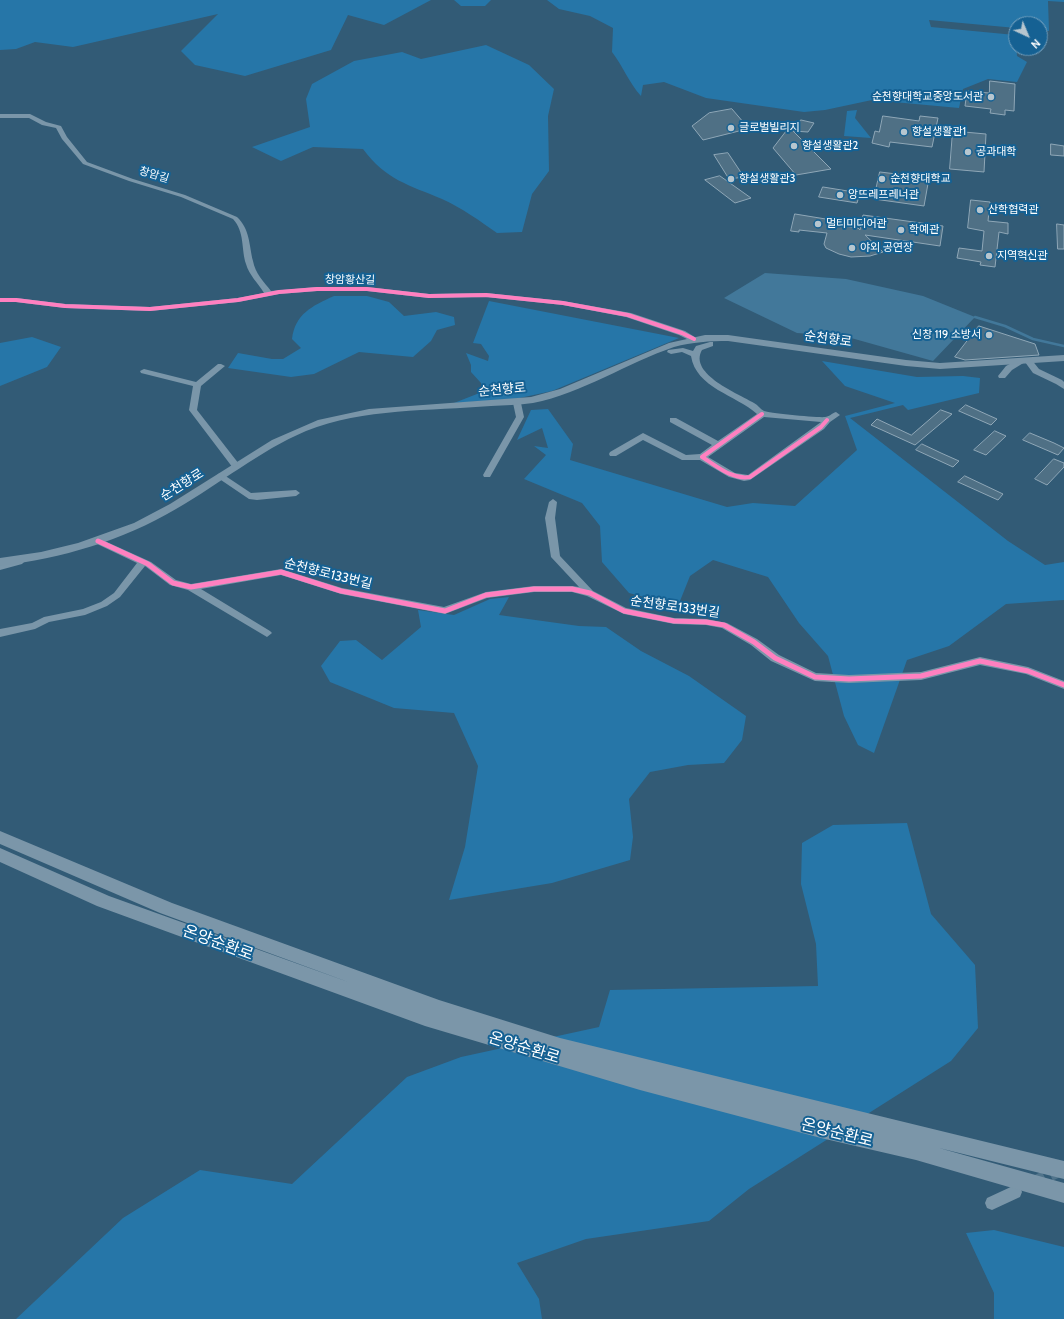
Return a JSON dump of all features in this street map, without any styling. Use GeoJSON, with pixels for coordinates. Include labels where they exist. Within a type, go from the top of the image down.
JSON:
{"type":"FeatureCollection","features":[{"type":"Feature","properties":{"kind":"highway","name":"온양순환로"},"geometry":{"type":"LineString","coordinates":[[0,837],[166,908],[440,1008],[552,1044],[1064,1170]]}},
{"type":"Feature","properties":{"kind":"highway","name":"온양순환로"},"geometry":{"type":"LineString","coordinates":[[0,855],[103,901],[432,1020],[540,1053],[647,1083],[821,1129],[916,1152],[1064,1194]]}},
{"type":"Feature","properties":{"kind":"main road","name":"순천향로"},"geometry":{"type":"LineString","coordinates":[[0,562],[29,559],[63,552],[98,542],[156,516],[294,432],[349,415],[389,410],[517,403],[548,396],[672,345],[694,339],[728,338],[906,363],[940,366],[1064,358]]}},
{"type":"Feature","properties":{"kind":"main road"},"geometry":{"type":"LineString","coordinates":[[548,396],[591,387],[671,352],[710,344],[781,346]]}},
{"type":"Feature","properties":{"kind":"street","name":"창암길"},"geometry":{"type":"LineString","coordinates":[[0,116],[30,116],[40,123],[59,127],[64,138],[85,163],[131,180],[183,196],[235,218],[239,222],[247,241],[253,272],[269,294]]}},
{"type":"Feature","properties":{"kind":"street","name":"창암황산길"},"geometry":{"type":"LineString","coordinates":[[0,300],[16,300],[65,306],[150,309],[238,300],[269,294],[313,290],[355,289],[420,295],[500,296],[563,303],[628,315],[682,333],[694,339]]}},
{"type":"Feature","properties":{"kind":"street"},"geometry":{"type":"LineString","coordinates":[[695,355],[699,348],[710,344]]}},
{"type":"Feature","properties":{"kind":"street"},"geometry":{"type":"LineString","coordinates":[[671,352],[683,350],[695,355],[701,372],[715,385],[753,406],[762,414],[827,420]]}},
{"type":"Feature","properties":{"kind":"street"},"geometry":{"type":"LineString","coordinates":[[1002,376],[1009,368],[1025,361],[1036,371],[1059,382],[1064,387]]}},
{"type":"Feature","properties":{"kind":"street"},"geometry":{"type":"LineString","coordinates":[[221,366],[197,385],[193,410],[236,466]]}},
{"type":"Feature","properties":{"kind":"street"},"geometry":{"type":"LineString","coordinates":[[144,371],[197,385]]}},
{"type":"Feature","properties":{"kind":"street"},"geometry":{"type":"LineString","coordinates":[[486,475],[520,417],[517,403]]}},
{"type":"Feature","properties":{"kind":"street"},"geometry":{"type":"LineString","coordinates":[[702,457],[718,444],[762,414]]}},
{"type":"Feature","properties":{"kind":"street"},"geometry":{"type":"LineString","coordinates":[[613,454],[643,436],[685,458],[702,457],[736,477],[746,478],[750,477],[822,427],[827,420],[836,414]]}},
{"type":"Feature","properties":{"kind":"street"},"geometry":{"type":"LineString","coordinates":[[673,420],[718,444]]}},
{"type":"Feature","properties":{"kind":"street"},"geometry":{"type":"LineString","coordinates":[[221,476],[249,496],[258,497],[296,493]]}},
{"type":"Feature","properties":{"kind":"street"},"geometry":{"type":"LineString","coordinates":[[553,502],[550,518],[556,557],[590,593]]}},
{"type":"Feature","properties":{"kind":"street","name":"순천향로133번길"},"geometry":{"type":"LineString","coordinates":[[98,542],[143,562],[173,583],[191,587],[281,572],[340,591],[445,611],[486,595],[534,589],[572,589],[590,593],[624,611],[674,621],[706,622],[724,625],[754,642],[775,658],[815,677],[849,679],[921,676],[980,661],[1028,671],[1064,685]]}},
{"type":"Feature","properties":{"kind":"street"},"geometry":{"type":"LineString","coordinates":[[0,567],[29,559]]}},
{"type":"Feature","properties":{"kind":"street"},"geometry":{"type":"LineString","coordinates":[[0,633],[28,628],[48,619],[85,612],[104,604],[117,596],[143,562]]}},
{"type":"Feature","properties":{"kind":"street"},"geometry":{"type":"LineString","coordinates":[[191,587],[267,633]]}},
{"type":"Feature","properties":{"kind":"street"},"geometry":{"type":"LineString","coordinates":[[992,1203],[1015,1192]]}},
{"type":"Feature","properties":{"kind":"shaded area"},"geometry":{"type":"Polygon","coordinates":[[[0,0],[431,0],[384,25],[348,15],[331,50],[245,76],[195,65],[181,51],[218,14],[73,47],[35,42],[16,49],[0,50],[0,0]]]}},
{"type":"Feature","properties":{"kind":"shaded area"},"geometry":{"type":"Polygon","coordinates":[[[454,0],[491,0],[485,6],[461,6],[454,0]]]}},
{"type":"Feature","properties":{"kind":"shaded area"},"geometry":{"type":"Polygon","coordinates":[[[547,0],[1064,0],[1064,2],[1048,1],[1049,31],[1048,16],[1008,16],[1008,27],[929,20],[931,27],[1008,34],[1008,56],[1017,56],[1027,62],[1017,82],[988,79],[963,89],[959,108],[872,100],[825,110],[804,112],[706,98],[664,82],[643,85],[641,96],[612,52],[613,28],[590,16],[559,9],[547,0]]]}},
{"type":"Feature","properties":{"kind":"shaded area"},"geometry":{"type":"Polygon","coordinates":[[[486,45],[529,65],[554,89],[548,116],[549,171],[532,194],[522,232],[497,233],[457,206],[389,175],[380,168],[363,149],[313,147],[281,161],[252,147],[310,127],[306,99],[312,84],[354,61],[402,52],[421,59],[486,45]]]}},
{"type":"Feature","properties":{"kind":"shaded area"},"geometry":{"type":"Polygon","coordinates":[[[857,110],[855,118],[871,138],[844,136],[847,111],[857,110]]]}},
{"type":"Feature","properties":{"kind":"shaded area"},"geometry":{"type":"Polygon","coordinates":[[[765,273],[846,279],[923,296],[975,317],[933,361],[844,336],[797,333],[724,298],[765,273]]]}},
{"type":"Feature","properties":{"kind":"shaded area"},"geometry":{"type":"Polygon","coordinates":[[[334,296],[367,296],[389,302],[404,316],[436,312],[454,317],[455,325],[437,330],[431,341],[413,357],[359,352],[314,374],[291,377],[228,368],[238,353],[272,359],[283,359],[301,348],[292,339],[297,323],[312,307],[334,296]]]}},
{"type":"Feature","properties":{"kind":"shaded area"},"geometry":{"type":"Polygon","coordinates":[[[489,301],[679,338],[552,391],[515,399],[454,403],[482,392],[481,383],[471,372],[471,365],[466,353],[488,361],[489,356],[481,344],[473,343],[489,301]]]}},
{"type":"Feature","properties":{"kind":"shaded area"},"geometry":{"type":"Polygon","coordinates":[[[32,337],[61,347],[47,367],[0,386],[0,343],[32,337]]]}},
{"type":"Feature","properties":{"kind":"shaded area"},"geometry":{"type":"Polygon","coordinates":[[[822,361],[917,377],[963,376],[980,378],[979,393],[908,410],[903,405],[850,418],[1008,541],[1045,565],[1064,562],[1064,600],[1006,604],[949,646],[907,660],[874,753],[858,745],[844,716],[828,656],[799,623],[768,577],[713,560],[690,576],[678,606],[629,593],[602,562],[600,526],[582,503],[524,479],[546,455],[534,446],[548,448],[542,428],[517,440],[531,410],[548,409],[573,444],[570,460],[727,507],[753,503],[795,506],[857,450],[845,416],[895,403],[845,386],[822,361]]]}},
{"type":"Feature","properties":{"kind":"shaded area"},"geometry":{"type":"Polygon","coordinates":[[[509,597],[499,615],[579,626],[606,627],[641,651],[689,676],[746,716],[742,740],[724,763],[688,765],[650,772],[629,799],[633,837],[630,860],[552,883],[449,900],[465,847],[478,766],[454,713],[394,708],[330,682],[321,666],[340,641],[356,640],[382,660],[421,627],[418,610],[454,615],[490,599],[509,597]]]}},
{"type":"Feature","properties":{"kind":"shaded area"},"geometry":{"type":"Polygon","coordinates":[[[907,823],[931,914],[975,965],[978,1028],[951,1061],[749,1189],[709,1221],[586,1239],[517,1263],[539,1299],[542,1319],[16,1319],[123,1218],[200,1170],[292,1184],[407,1077],[461,1057],[599,1027],[610,990],[818,986],[816,944],[801,884],[802,843],[833,825],[907,823]]]}},
{"type":"Feature","properties":{"kind":"shaded area"},"geometry":{"type":"Polygon","coordinates":[[[994,1230],[1064,1247],[1064,1319],[994,1319],[994,1293],[966,1233],[994,1230]]]}},
{"type":"Feature","properties":{"kind":"building"},"geometry":{"type":"Polygon","coordinates":[[[990,81],[1015,84],[1014,111],[1005,110],[1005,115],[990,113],[991,109],[965,106],[967,91],[989,93],[990,81]]]}},
{"type":"Feature","properties":{"kind":"building","name":"글로벌빌리지"},"geometry":{"type":"Polygon","coordinates":[[[732,109],[744,123],[742,124],[744,129],[703,140],[692,126],[709,113],[732,109]]]}},
{"type":"Feature","properties":{"kind":"building","name":"향설생활관1"},"geometry":{"type":"Polygon","coordinates":[[[883,116],[919,121],[920,116],[938,118],[932,147],[890,142],[889,147],[872,143],[875,131],[879,132],[883,116]]]}},
{"type":"Feature","properties":{"kind":"building","name":"향설생활관2"},"geometry":{"type":"Polygon","coordinates":[[[801,120],[814,123],[808,132],[793,131],[831,169],[796,175],[773,148],[793,122],[798,123],[801,120]]]}},
{"type":"Feature","properties":{"kind":"building","name":"공과대학"},"geometry":{"type":"Polygon","coordinates":[[[953,131],[986,134],[984,172],[950,169],[953,131]]]}},
{"type":"Feature","properties":{"kind":"building"},"geometry":{"type":"Polygon","coordinates":[[[1051,144],[1064,146],[1064,156],[1051,155],[1051,144]]]}},
{"type":"Feature","properties":{"kind":"building"},"geometry":{"type":"Polygon","coordinates":[[[728,153],[744,177],[729,179],[714,155],[728,153]]]}},
{"type":"Feature","properties":{"kind":"building"},"geometry":{"type":"Polygon","coordinates":[[[880,172],[929,178],[924,206],[874,199],[880,172]]]}},
{"type":"Feature","properties":{"kind":"building"},"geometry":{"type":"Polygon","coordinates":[[[720,176],[751,198],[735,203],[705,180],[720,176]]]}},
{"type":"Feature","properties":{"kind":"building","name":"앙뜨레프레너관"},"geometry":{"type":"Polygon","coordinates":[[[823,187],[860,193],[857,203],[819,197],[823,187]]]}},
{"type":"Feature","properties":{"kind":"building"},"geometry":{"type":"Polygon","coordinates":[[[971,200],[990,202],[988,221],[1008,223],[1008,234],[999,232],[995,267],[980,265],[981,262],[957,258],[959,248],[982,251],[984,231],[968,228],[971,200]]]}},
{"type":"Feature","properties":{"kind":"building"},"geometry":{"type":"Polygon","coordinates":[[[795,214],[844,222],[843,226],[858,228],[860,230],[863,215],[943,226],[940,246],[865,235],[883,252],[870,256],[851,257],[839,254],[826,248],[824,244],[827,233],[799,230],[799,232],[791,231],[795,214]]]}},
{"type":"Feature","properties":{"kind":"building"},"geometry":{"type":"Polygon","coordinates":[[[1057,224],[1064,225],[1064,249],[1058,249],[1057,224]]]}},
{"type":"Feature","properties":{"kind":"building","name":"신창 119 소방서"},"geometry":{"type":"Polygon","coordinates":[[[979,326],[1035,344],[1039,355],[965,360],[955,357],[979,326]]]}},
{"type":"Feature","properties":{"kind":"building"},"geometry":{"type":"Polygon","coordinates":[[[966,405],[997,419],[991,425],[959,411],[966,405]]]}},
{"type":"Feature","properties":{"kind":"building"},"geometry":{"type":"Polygon","coordinates":[[[941,410],[952,414],[915,445],[871,425],[877,419],[911,435],[941,410]]]}},
{"type":"Feature","properties":{"kind":"building"},"geometry":{"type":"Polygon","coordinates":[[[995,431],[1006,436],[986,455],[974,450],[995,431]]]}},
{"type":"Feature","properties":{"kind":"building"},"geometry":{"type":"Polygon","coordinates":[[[1030,433],[1064,448],[1058,455],[1023,440],[1030,433]]]}},
{"type":"Feature","properties":{"kind":"building"},"geometry":{"type":"Polygon","coordinates":[[[922,444],[959,461],[953,467],[916,450],[922,444]]]}},
{"type":"Feature","properties":{"kind":"building"},"geometry":{"type":"Polygon","coordinates":[[[1054,459],[1064,463],[1064,467],[1047,485],[1035,479],[1054,459]]]}},
{"type":"Feature","properties":{"kind":"building"},"geometry":{"type":"Polygon","coordinates":[[[965,476],[1003,494],[998,500],[958,482],[965,476]]]}},
{"type":"Feature","properties":{"kind":"waterway"},"geometry":{"type":"LineString","coordinates":[[975,317],[1005,326],[1033,339],[1064,346]]}},
{"type":"Feature","properties":{"kind":"tunnel"},"geometry":{"type":"LineString","coordinates":[[1033,1183],[1064,1168]]}},
{"type":"Feature","properties":{"kind":"cycle path"},"geometry":{"type":"LineString","coordinates":[[0,300],[16,300],[65,306],[150,309],[238,300],[279,292],[317,289],[367,289],[429,296],[486,295],[563,303],[628,315],[682,333],[694,339]]}},
{"type":"Feature","properties":{"kind":"cycle path"},"geometry":{"type":"LineString","coordinates":[[762,414],[702,457],[732,475],[744,478],[750,477],[821,427],[827,420]]}},
{"type":"Feature","properties":{"kind":"cycle path"},"geometry":{"type":"LineString","coordinates":[[98,541],[148,564],[173,583],[191,587],[281,572],[341,591],[445,611],[486,595],[534,589],[572,589],[590,593],[624,611],[674,621],[706,622],[724,625],[754,642],[775,658],[815,677],[849,679],[921,676],[980,661],[1028,671],[1064,685]]}},
{"type":"Feature","properties":{"kind":"place","name":"순천향대학교중앙도서관"},"geometry":{"type":"Point","coordinates":[991,97]}},
{"type":"Feature","properties":{"kind":"place","name":"글로벌빌리지"},"geometry":{"type":"Point","coordinates":[731,128]}},
{"type":"Feature","properties":{"kind":"place","name":"향설생활관1"},"geometry":{"type":"Point","coordinates":[904,132]}},
{"type":"Feature","properties":{"kind":"place","name":"향설생활관2"},"geometry":{"type":"Point","coordinates":[794,146]}},
{"type":"Feature","properties":{"kind":"place","name":"공과대학"},"geometry":{"type":"Point","coordinates":[968,152]}},
{"type":"Feature","properties":{"kind":"place","name":"향설생활관3"},"geometry":{"type":"Point","coordinates":[731,179]}},
{"type":"Feature","properties":{"kind":"place","name":"순천향대학교"},"geometry":{"type":"Point","coordinates":[882,179]}},
{"type":"Feature","properties":{"kind":"place","name":"앙뜨레프레너관"},"geometry":{"type":"Point","coordinates":[840,195]}},
{"type":"Feature","properties":{"kind":"place","name":"산학협력관"},"geometry":{"type":"Point","coordinates":[980,210]}},
{"type":"Feature","properties":{"kind":"place","name":"멀티미디어관"},"geometry":{"type":"Point","coordinates":[818,224]}},
{"type":"Feature","properties":{"kind":"place","name":"학예관"},"geometry":{"type":"Point","coordinates":[901,230]}},
{"type":"Feature","properties":{"kind":"place","name":"야외 공연장"},"geometry":{"type":"Point","coordinates":[852,248]}},
{"type":"Feature","properties":{"kind":"place","name":"지역혁신관"},"geometry":{"type":"Point","coordinates":[989,256]}},
{"type":"Feature","properties":{"kind":"place","name":"신창 119 소방서"},"geometry":{"type":"Point","coordinates":[989,335]}}]}
